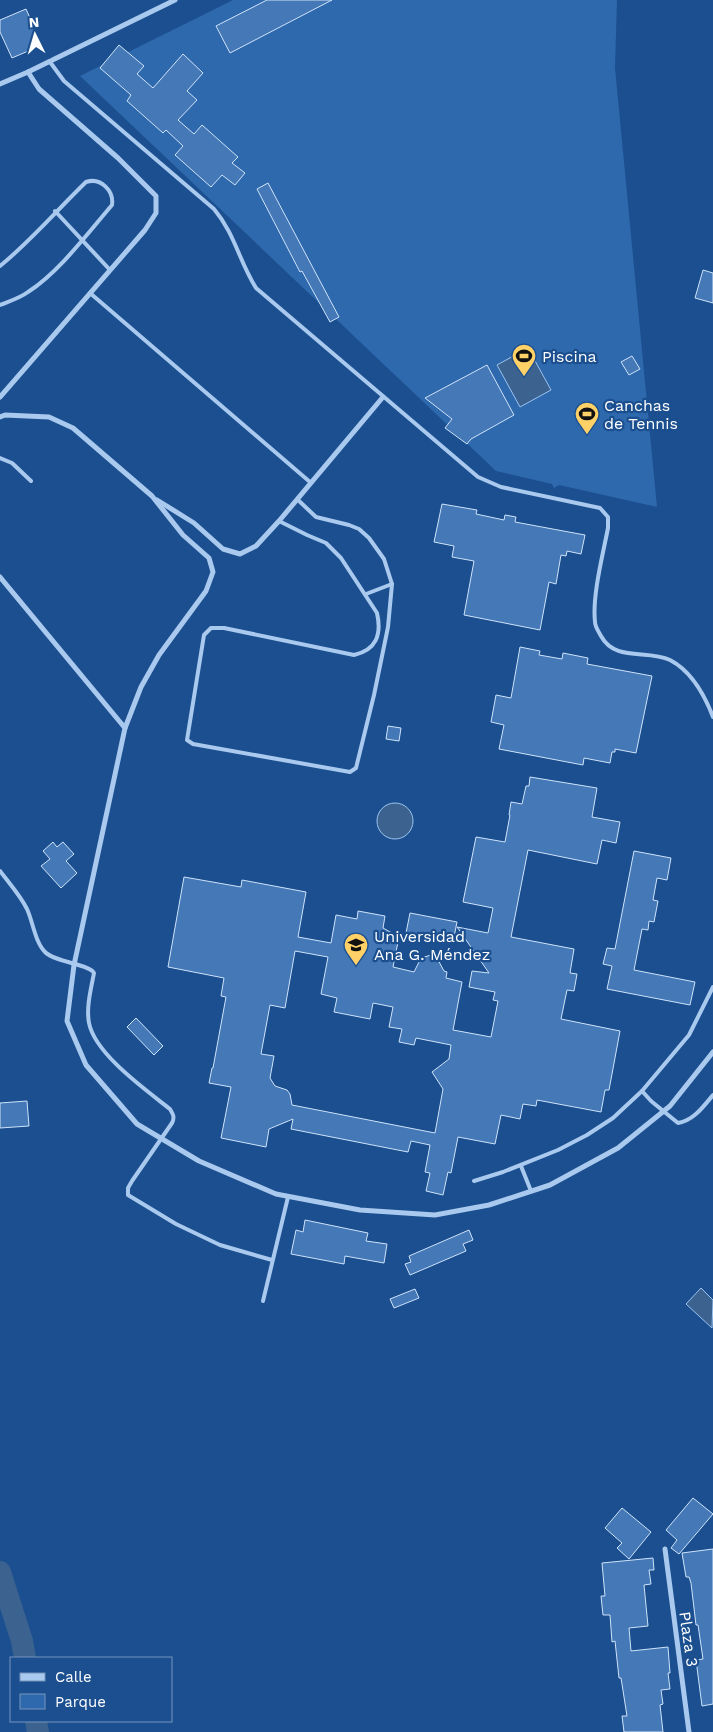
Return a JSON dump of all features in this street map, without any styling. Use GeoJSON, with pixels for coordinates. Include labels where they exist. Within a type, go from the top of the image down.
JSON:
{"type":"FeatureCollection","features":[{"type":"Feature","properties":{"kind":"street"},"geometry":{"type":"LineString","coordinates":[[0,84],[50,62],[175,0]]}},
{"type":"Feature","properties":{"kind":"street"},"geometry":{"type":"LineString","coordinates":[[0,397],[145,230],[156,213],[156,196],[118,158],[39,90],[28,72]]}},
{"type":"Feature","properties":{"kind":"street"},"geometry":{"type":"LineString","coordinates":[[0,417],[5,415],[48,417],[73,428],[152,496],[194,523],[223,549],[240,554],[256,546],[279,521],[383,397]]}},
{"type":"Feature","properties":{"kind":"street"},"geometry":{"type":"LineString","coordinates":[[152,496],[183,535],[209,558],[213,572],[206,591],[140,687],[125,728],[74,965],[67,1021],[86,1065],[136,1124],[199,1162],[276,1194],[360,1210],[435,1215],[489,1205],[531,1192],[550,1185],[618,1148],[664,1112],[713,1052]]}},
{"type":"Feature","properties":{"kind":"street"},"geometry":{"type":"LineString","coordinates":[[0,577],[125,728]]}},
{"type":"Feature","properties":{"kind":"street","name":"Plaza 3"},"geometry":{"type":"LineString","coordinates":[[665,1549],[689,1732]]}},
{"type":"Feature","properties":{"kind":"lane"},"geometry":{"type":"LineString","coordinates":[[50,62],[64,81],[214,209],[226,223],[246,271],[256,288],[478,477],[501,486],[600,508],[608,517],[608,528],[595,603],[595,624],[604,642],[618,652],[669,660],[686,672],[707,701],[713,717]]}},
{"type":"Feature","properties":{"kind":"lane"},"geometry":{"type":"LineString","coordinates":[[0,266],[32,238],[55,211],[86,182],[98,181],[111,192],[112,205],[82,240],[40,283],[28,292],[0,305]]}},
{"type":"Feature","properties":{"kind":"lane"},"geometry":{"type":"LineString","coordinates":[[55,211],[110,270]]}},
{"type":"Feature","properties":{"kind":"lane"},"geometry":{"type":"LineString","coordinates":[[90,293],[310,482]]}},
{"type":"Feature","properties":{"kind":"lane"},"geometry":{"type":"LineString","coordinates":[[0,458],[12,463],[31,481]]}},
{"type":"Feature","properties":{"kind":"lane"},"geometry":{"type":"LineString","coordinates":[[279,521],[326,543],[341,558],[377,613],[379,620],[376,641],[372,647],[354,655],[224,628],[206,630],[186,736],[188,742],[350,772],[356,768],[366,734],[388,627],[392,584],[384,559],[369,538],[359,529],[316,517],[298,500]]}},
{"type":"Feature","properties":{"kind":"lane"},"geometry":{"type":"LineString","coordinates":[[366,594],[392,584]]}},
{"type":"Feature","properties":{"kind":"lane"},"geometry":{"type":"LineString","coordinates":[[0,871],[27,910],[44,952],[51,957],[74,965],[91,968],[94,973],[89,1001],[89,1024],[105,1053],[173,1114],[174,1119],[172,1123],[132,1181],[128,1188],[128,1195],[176,1224],[220,1245],[272,1260]]}},
{"type":"Feature","properties":{"kind":"lane"},"geometry":{"type":"LineString","coordinates":[[474,1181],[521,1166],[558,1150],[614,1118],[642,1091],[688,1034],[713,987]]}},
{"type":"Feature","properties":{"kind":"lane"},"geometry":{"type":"LineString","coordinates":[[642,1091],[664,1112],[678,1122],[687,1120],[698,1113],[713,1095]]}},
{"type":"Feature","properties":{"kind":"lane"},"geometry":{"type":"LineString","coordinates":[[521,1166],[531,1192]]}},
{"type":"Feature","properties":{"kind":"lane"},"geometry":{"type":"LineString","coordinates":[[263,1301],[288,1196]]}},
{"type":"Feature","properties":{"kind":"green space"},"geometry":{"type":"Polygon","coordinates":[[[233,0],[617,0],[615,68],[657,507],[559,485],[554,488],[552,484],[496,471],[80,76],[233,0]]]}},
{"type":"Feature","properties":{"kind":"shaded area","name":"Piscina"},"geometry":{"type":"Polygon","coordinates":[[[528,348],[551,390],[520,407],[497,365],[528,348]]]}},
{"type":"Feature","properties":{"kind":"shaded area"},"geometry":{"type":"Polygon","coordinates":[[[395,803],[402,804],[408,808],[412,814],[412,828],[408,834],[402,838],[395,839],[388,838],[382,834],[378,828],[377,821],[378,814],[382,808],[388,804],[395,803]]]}},
{"type":"Feature","properties":{"kind":"shaded area"},"geometry":{"type":"Polygon","coordinates":[[[701,1288],[713,1300],[712,1328],[686,1304],[701,1288]]]}},
{"type":"Feature","properties":{"kind":"building"},"geometry":{"type":"Polygon","coordinates":[[[267,0],[332,0],[230,53],[216,26],[267,0]]]}},
{"type":"Feature","properties":{"kind":"building"},"geometry":{"type":"Polygon","coordinates":[[[26,9],[42,45],[12,58],[0,32],[0,20],[26,9]]]}},
{"type":"Feature","properties":{"kind":"building"},"geometry":{"type":"Polygon","coordinates":[[[119,45],[144,66],[137,74],[153,88],[183,54],[203,73],[187,91],[197,100],[178,120],[194,134],[202,125],[238,157],[232,163],[245,173],[235,185],[222,175],[211,187],[175,155],[183,146],[166,130],[163,133],[127,101],[131,95],[100,68],[119,45]]]}},
{"type":"Feature","properties":{"kind":"building"},"geometry":{"type":"Polygon","coordinates":[[[268,183],[339,317],[330,322],[302,271],[300,272],[257,189],[268,183]]]}},
{"type":"Feature","properties":{"kind":"building"},"geometry":{"type":"Polygon","coordinates":[[[703,270],[713,273],[713,303],[695,298],[703,270]]]}},
{"type":"Feature","properties":{"kind":"building"},"geometry":{"type":"Polygon","coordinates":[[[632,356],[640,369],[629,375],[621,362],[632,356]]]}},
{"type":"Feature","properties":{"kind":"building"},"geometry":{"type":"Polygon","coordinates":[[[487,365],[514,415],[471,439],[467,444],[445,428],[452,419],[425,398],[487,365]]]}},
{"type":"Feature","properties":{"kind":"building"},"geometry":{"type":"Polygon","coordinates":[[[442,504],[477,510],[476,514],[504,520],[505,515],[516,517],[515,522],[585,535],[581,554],[567,551],[566,556],[561,555],[556,584],[549,582],[540,630],[464,615],[474,561],[452,557],[454,546],[434,542],[442,504]]]}},
{"type":"Feature","properties":{"kind":"building"},"geometry":{"type":"Polygon","coordinates":[[[520,647],[540,651],[539,655],[562,659],[563,653],[588,658],[587,664],[652,676],[636,753],[615,749],[615,752],[612,752],[610,763],[584,758],[583,765],[499,749],[504,725],[491,722],[496,695],[511,698],[520,647]]]}},
{"type":"Feature","properties":{"kind":"building"},"geometry":{"type":"Polygon","coordinates":[[[388,726],[401,728],[399,741],[386,739],[388,726]]]}},
{"type":"Feature","properties":{"kind":"building"},"geometry":{"type":"Polygon","coordinates":[[[530,777],[597,788],[592,817],[620,822],[616,843],[602,840],[597,864],[528,850],[511,937],[574,949],[570,973],[577,974],[574,991],[567,990],[561,1019],[620,1031],[609,1090],[605,1090],[601,1112],[537,1100],[536,1106],[523,1104],[520,1119],[501,1115],[495,1144],[458,1137],[451,1173],[448,1172],[443,1195],[426,1191],[430,1173],[425,1172],[430,1145],[411,1141],[408,1152],[291,1129],[293,1119],[269,1129],[266,1147],[221,1138],[231,1087],[209,1083],[226,997],[221,996],[224,978],[168,967],[184,877],[241,887],[242,880],[306,892],[298,937],[331,943],[336,915],[357,919],[358,911],[385,916],[383,928],[399,937],[393,967],[414,972],[421,958],[431,955],[437,958],[444,971],[447,972],[446,978],[462,982],[453,1030],[491,1037],[498,1001],[493,1000],[495,992],[469,987],[472,971],[489,973],[457,927],[488,933],[493,908],[463,902],[476,837],[505,842],[511,802],[522,804],[526,786],[529,786],[530,777]],[[295,951],[285,1008],[270,1005],[261,1054],[274,1056],[270,1078],[275,1086],[287,1090],[290,1094],[292,1105],[435,1133],[443,1089],[432,1072],[449,1059],[451,1045],[416,1038],[414,1045],[399,1042],[402,1029],[389,1027],[393,1007],[373,1003],[370,1019],[334,1012],[337,998],[321,994],[328,957],[295,951]]]}},
{"type":"Feature","properties":{"kind":"building"},"geometry":{"type":"Polygon","coordinates":[[[53,842],[57,847],[63,842],[74,854],[66,861],[77,873],[61,888],[41,866],[50,859],[43,851],[53,842]]]}},
{"type":"Feature","properties":{"kind":"building"},"geometry":{"type":"Polygon","coordinates":[[[634,851],[671,858],[667,880],[657,878],[653,900],[658,901],[654,922],[649,921],[648,930],[642,929],[634,970],[695,982],[690,1005],[607,989],[612,966],[603,964],[607,948],[615,949],[634,851]]]}},
{"type":"Feature","properties":{"kind":"building"},"geometry":{"type":"Polygon","coordinates":[[[410,913],[457,922],[453,942],[406,933],[410,913]]]}},
{"type":"Feature","properties":{"kind":"building"},"geometry":{"type":"Polygon","coordinates":[[[136,1018],[163,1046],[154,1055],[127,1027],[136,1018]]]}},
{"type":"Feature","properties":{"kind":"building"},"geometry":{"type":"Polygon","coordinates":[[[27,1101],[29,1126],[0,1128],[0,1103],[27,1101]]]}},
{"type":"Feature","properties":{"kind":"building"},"geometry":{"type":"Polygon","coordinates":[[[305,1220],[368,1233],[366,1241],[387,1244],[384,1263],[345,1256],[344,1264],[291,1254],[296,1230],[303,1232],[305,1220]]]}},
{"type":"Feature","properties":{"kind":"building"},"geometry":{"type":"Polygon","coordinates":[[[469,1230],[473,1240],[463,1244],[466,1251],[410,1275],[405,1264],[411,1262],[409,1256],[469,1230]]]}},
{"type":"Feature","properties":{"kind":"building"},"geometry":{"type":"Polygon","coordinates":[[[415,1289],[419,1298],[394,1308],[390,1299],[415,1289]]]}},
{"type":"Feature","properties":{"kind":"building"},"geometry":{"type":"Polygon","coordinates":[[[693,1498],[713,1514],[679,1554],[671,1548],[677,1540],[666,1530],[693,1498]]]}},
{"type":"Feature","properties":{"kind":"building"},"geometry":{"type":"Polygon","coordinates":[[[622,1508],[651,1532],[629,1559],[617,1548],[622,1543],[605,1528],[622,1508]]]}},
{"type":"Feature","properties":{"kind":"building"},"geometry":{"type":"Polygon","coordinates":[[[713,1549],[713,1704],[702,1706],[696,1660],[703,1659],[698,1625],[696,1625],[691,1583],[689,1577],[686,1577],[682,1553],[713,1549]]]}},
{"type":"Feature","properties":{"kind":"building"},"geometry":{"type":"Polygon","coordinates":[[[653,1558],[654,1570],[649,1570],[651,1584],[644,1585],[648,1626],[629,1628],[631,1651],[668,1647],[670,1689],[661,1690],[663,1704],[660,1705],[663,1732],[624,1732],[622,1716],[627,1716],[621,1678],[619,1678],[615,1641],[612,1642],[610,1615],[603,1615],[601,1596],[605,1596],[602,1563],[653,1558]]]}},
{"type":"Feature","properties":{"kind":"waterway"},"geometry":{"type":"LineString","coordinates":[[0,1572],[22,1641],[25,1657]]}},
{"type":"Feature","properties":{"kind":"waterway"},"geometry":{"type":"LineString","coordinates":[[36,1722],[38,1732]]}},
{"type":"Feature","properties":{"kind":"place","name":"Piscina"},"geometry":{"type":"Point","coordinates":[524,377]}},
{"type":"Feature","properties":{"kind":"place","name":"Canchas de Tennis"},"geometry":{"type":"Point","coordinates":[587,435]}},
{"type":"Feature","properties":{"kind":"place","name":"Universidad Ana G. Méndez"},"geometry":{"type":"Point","coordinates":[356,966]}}]}
